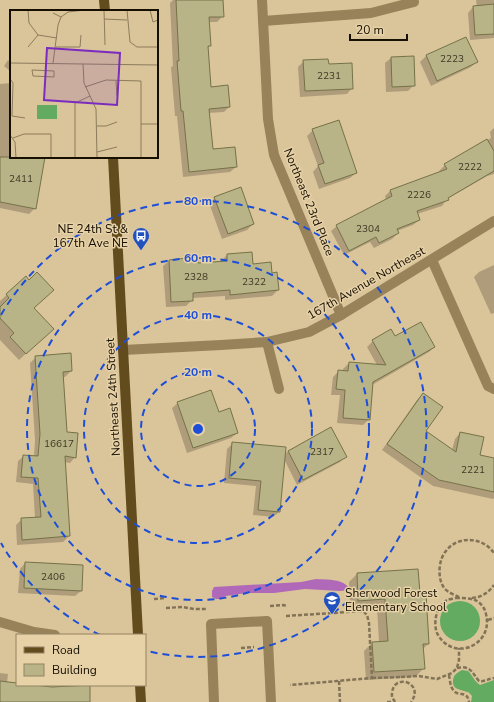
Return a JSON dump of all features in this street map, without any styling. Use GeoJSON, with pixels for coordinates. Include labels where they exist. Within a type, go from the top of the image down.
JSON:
{"type":"FeatureCollection","features":[{"type":"Feature","properties":{"kind":"main road"},"geometry":{"type":"LineString","coordinates":[[104,0],[105,10]]}},
{"type":"Feature","properties":{"kind":"main road","name":"Northeast 24th Street"},"geometry":{"type":"LineString","coordinates":[[113,158],[138,634]]}},
{"type":"Feature","properties":{"kind":"main road"},"geometry":{"type":"LineString","coordinates":[[140,686],[141,702]]}},
{"type":"Feature","properties":{"kind":"street","name":"Northeast 23rd Place"},"geometry":{"type":"LineString","coordinates":[[262,0],[268,120],[274,155],[341,315]]}},
{"type":"Feature","properties":{"kind":"street"},"geometry":{"type":"LineString","coordinates":[[263,21],[370,13],[414,2]]}},
{"type":"Feature","properties":{"kind":"street","name":"167th Avenue Northeast"},"geometry":{"type":"LineString","coordinates":[[123,350],[267,342],[308,332],[341,315],[494,221]]}},
{"type":"Feature","properties":{"kind":"street"},"geometry":{"type":"LineString","coordinates":[[432,260],[491,388]]}},
{"type":"Feature","properties":{"kind":"street"},"geometry":{"type":"LineString","coordinates":[[267,342],[279,389]]}},
{"type":"Feature","properties":{"kind":"street"},"geometry":{"type":"LineString","coordinates":[[214,702],[211,624],[267,621],[272,702]]}},
{"type":"Feature","properties":{"kind":"street"},"geometry":{"type":"LineString","coordinates":[[0,622],[34,632],[48,634]]}},
{"type":"Feature","properties":{"kind":"path"},"geometry":{"type":"LineString","coordinates":[[494,553],[483,542],[473,539],[463,540],[453,544],[446,551],[441,560],[439,570],[445,589],[454,595],[462,598],[474,600],[480,604],[486,611],[488,620],[484,636],[472,647],[464,649],[447,645],[437,632],[435,623],[436,614],[441,606],[447,600],[456,598],[462,598],[473,598],[481,597],[489,592],[494,585]]}},
{"type":"Feature","properties":{"kind":"path"},"geometry":{"type":"LineString","coordinates":[[154,598],[165,598]]}},
{"type":"Feature","properties":{"kind":"path"},"geometry":{"type":"LineString","coordinates":[[286,616],[363,611],[367,615],[369,623],[372,678]]}},
{"type":"Feature","properties":{"kind":"path"},"geometry":{"type":"LineString","coordinates":[[488,620],[494,618]]}},
{"type":"Feature","properties":{"kind":"path"},"geometry":{"type":"LineString","coordinates":[[241,648],[254,647]]}},
{"type":"Feature","properties":{"kind":"path"},"geometry":{"type":"LineString","coordinates":[[290,685],[339,680],[419,676],[437,679],[452,674],[457,668],[459,648]]}},
{"type":"Feature","properties":{"kind":"path"},"geometry":{"type":"LineString","coordinates":[[457,668],[462,667],[471,670],[479,681],[484,682],[488,679],[494,678]]}},
{"type":"Feature","properties":{"kind":"path"},"geometry":{"type":"LineString","coordinates":[[449,675],[450,685],[453,691],[464,694],[468,697],[469,702]]}},
{"type":"Feature","properties":{"kind":"path"},"geometry":{"type":"LineString","coordinates":[[401,677],[402,682]]}},
{"type":"Feature","properties":{"kind":"path"},"geometry":{"type":"LineString","coordinates":[[339,680],[340,702]]}},
{"type":"Feature","properties":{"kind":"path"},"geometry":{"type":"LineString","coordinates":[[387,702],[394,702],[392,697],[392,689],[394,685],[402,682],[409,683],[414,689],[414,696],[411,702]]}},
{"type":"Feature","properties":{"kind":"green space"},"geometry":{"type":"Polygon","coordinates":[[[464,601],[471,604],[477,610],[480,621],[479,629],[471,638],[464,641],[456,641],[449,638],[441,629],[440,617],[443,610],[452,602],[464,601]]]}},
{"type":"Feature","properties":{"kind":"green space"},"geometry":{"type":"Polygon","coordinates":[[[462,670],[468,671],[480,685],[494,680],[494,702],[471,702],[472,696],[470,693],[457,689],[454,686],[454,676],[462,670]]]}},
{"type":"Feature","properties":{"kind":"shaded area"},"geometry":{"type":"Polygon","coordinates":[[[316,579],[344,583],[350,590],[340,591],[305,589],[274,593],[246,593],[226,596],[222,599],[212,597],[214,587],[301,582],[316,579]]]}},
{"type":"Feature","properties":{"kind":"building"},"geometry":{"type":"Polygon","coordinates":[[[176,0],[223,0],[224,17],[209,17],[211,46],[208,46],[211,87],[228,85],[230,107],[209,109],[213,149],[235,147],[237,167],[189,172],[183,111],[181,111],[177,61],[179,61],[176,0]]]}},
{"type":"Feature","properties":{"kind":"building"},"geometry":{"type":"Polygon","coordinates":[[[494,4],[494,34],[475,35],[473,6],[494,4]]]}},
{"type":"Feature","properties":{"kind":"building"},"geometry":{"type":"Polygon","coordinates":[[[466,37],[478,62],[437,81],[426,55],[466,37]]]}},
{"type":"Feature","properties":{"kind":"building"},"geometry":{"type":"Polygon","coordinates":[[[414,56],[415,86],[392,87],[391,57],[414,56]]]}},
{"type":"Feature","properties":{"kind":"building"},"geometry":{"type":"Polygon","coordinates":[[[328,59],[329,64],[352,63],[353,89],[305,91],[303,60],[328,59]]]}},
{"type":"Feature","properties":{"kind":"building"},"geometry":{"type":"Polygon","coordinates":[[[339,120],[357,173],[325,184],[318,165],[324,163],[312,129],[339,120]]]}},
{"type":"Feature","properties":{"kind":"building"},"geometry":{"type":"Polygon","coordinates":[[[487,139],[494,151],[494,171],[448,198],[449,200],[417,211],[420,220],[397,229],[399,233],[379,243],[376,237],[349,251],[336,225],[392,196],[390,190],[447,169],[444,164],[487,139]]]}},
{"type":"Feature","properties":{"kind":"building"},"geometry":{"type":"Polygon","coordinates":[[[0,157],[45,158],[36,209],[0,202],[0,157]]]}},
{"type":"Feature","properties":{"kind":"building"},"geometry":{"type":"Polygon","coordinates":[[[241,187],[254,224],[228,234],[214,197],[241,187]]]}},
{"type":"Feature","properties":{"kind":"building"},"geometry":{"type":"Polygon","coordinates":[[[252,252],[253,264],[271,262],[272,273],[277,272],[279,290],[230,295],[230,290],[193,293],[193,301],[171,302],[169,260],[198,257],[198,263],[227,261],[227,254],[252,252]]]}},
{"type":"Feature","properties":{"kind":"building"},"geometry":{"type":"Polygon","coordinates":[[[37,272],[54,290],[34,308],[54,329],[26,354],[10,337],[14,333],[0,318],[0,307],[9,298],[6,294],[26,276],[29,280],[37,272]]]}},
{"type":"Feature","properties":{"kind":"building"},"geometry":{"type":"Polygon","coordinates":[[[421,322],[435,347],[373,382],[370,420],[343,418],[345,390],[336,389],[338,370],[348,371],[349,362],[386,365],[372,340],[391,329],[395,336],[421,322]]]}},
{"type":"Feature","properties":{"kind":"building"},"geometry":{"type":"Polygon","coordinates":[[[71,353],[72,371],[63,372],[67,432],[78,433],[76,458],[65,456],[70,536],[22,540],[21,518],[41,517],[38,478],[21,477],[23,455],[38,456],[40,434],[35,356],[71,353]]]}},
{"type":"Feature","properties":{"kind":"building"},"geometry":{"type":"Polygon","coordinates":[[[211,390],[219,412],[230,408],[238,433],[193,448],[177,402],[211,390]]]}},
{"type":"Feature","properties":{"kind":"building"},"geometry":{"type":"Polygon","coordinates":[[[423,393],[443,407],[426,431],[456,452],[460,432],[484,437],[480,455],[494,458],[494,492],[439,480],[387,444],[423,393]]]}},
{"type":"Feature","properties":{"kind":"building"},"geometry":{"type":"Polygon","coordinates":[[[331,427],[347,457],[303,480],[288,451],[331,427]]]}},
{"type":"Feature","properties":{"kind":"building"},"geometry":{"type":"Polygon","coordinates":[[[232,442],[286,447],[280,512],[258,510],[261,481],[229,478],[232,442]]]}},
{"type":"Feature","properties":{"kind":"building"},"geometry":{"type":"Polygon","coordinates":[[[25,562],[83,565],[82,591],[24,588],[25,562]]]}},
{"type":"Feature","properties":{"kind":"building"},"geometry":{"type":"Polygon","coordinates":[[[418,569],[420,593],[426,593],[429,644],[423,644],[425,669],[374,672],[372,642],[388,641],[385,599],[358,601],[357,573],[418,569]]]}},
{"type":"Feature","properties":{"kind":"building"},"geometry":{"type":"Polygon","coordinates":[[[0,681],[16,683],[16,686],[90,686],[90,702],[0,702],[0,681]]]}},
{"type":"Feature","properties":{"kind":"place","name":"NE 24th St & 167th Ave NE"},"geometry":{"type":"Point","coordinates":[141,251]}},
{"type":"Feature","properties":{"kind":"place","name":"Sherwood Forest Elementary School"},"geometry":{"type":"Point","coordinates":[332,615]}}]}
